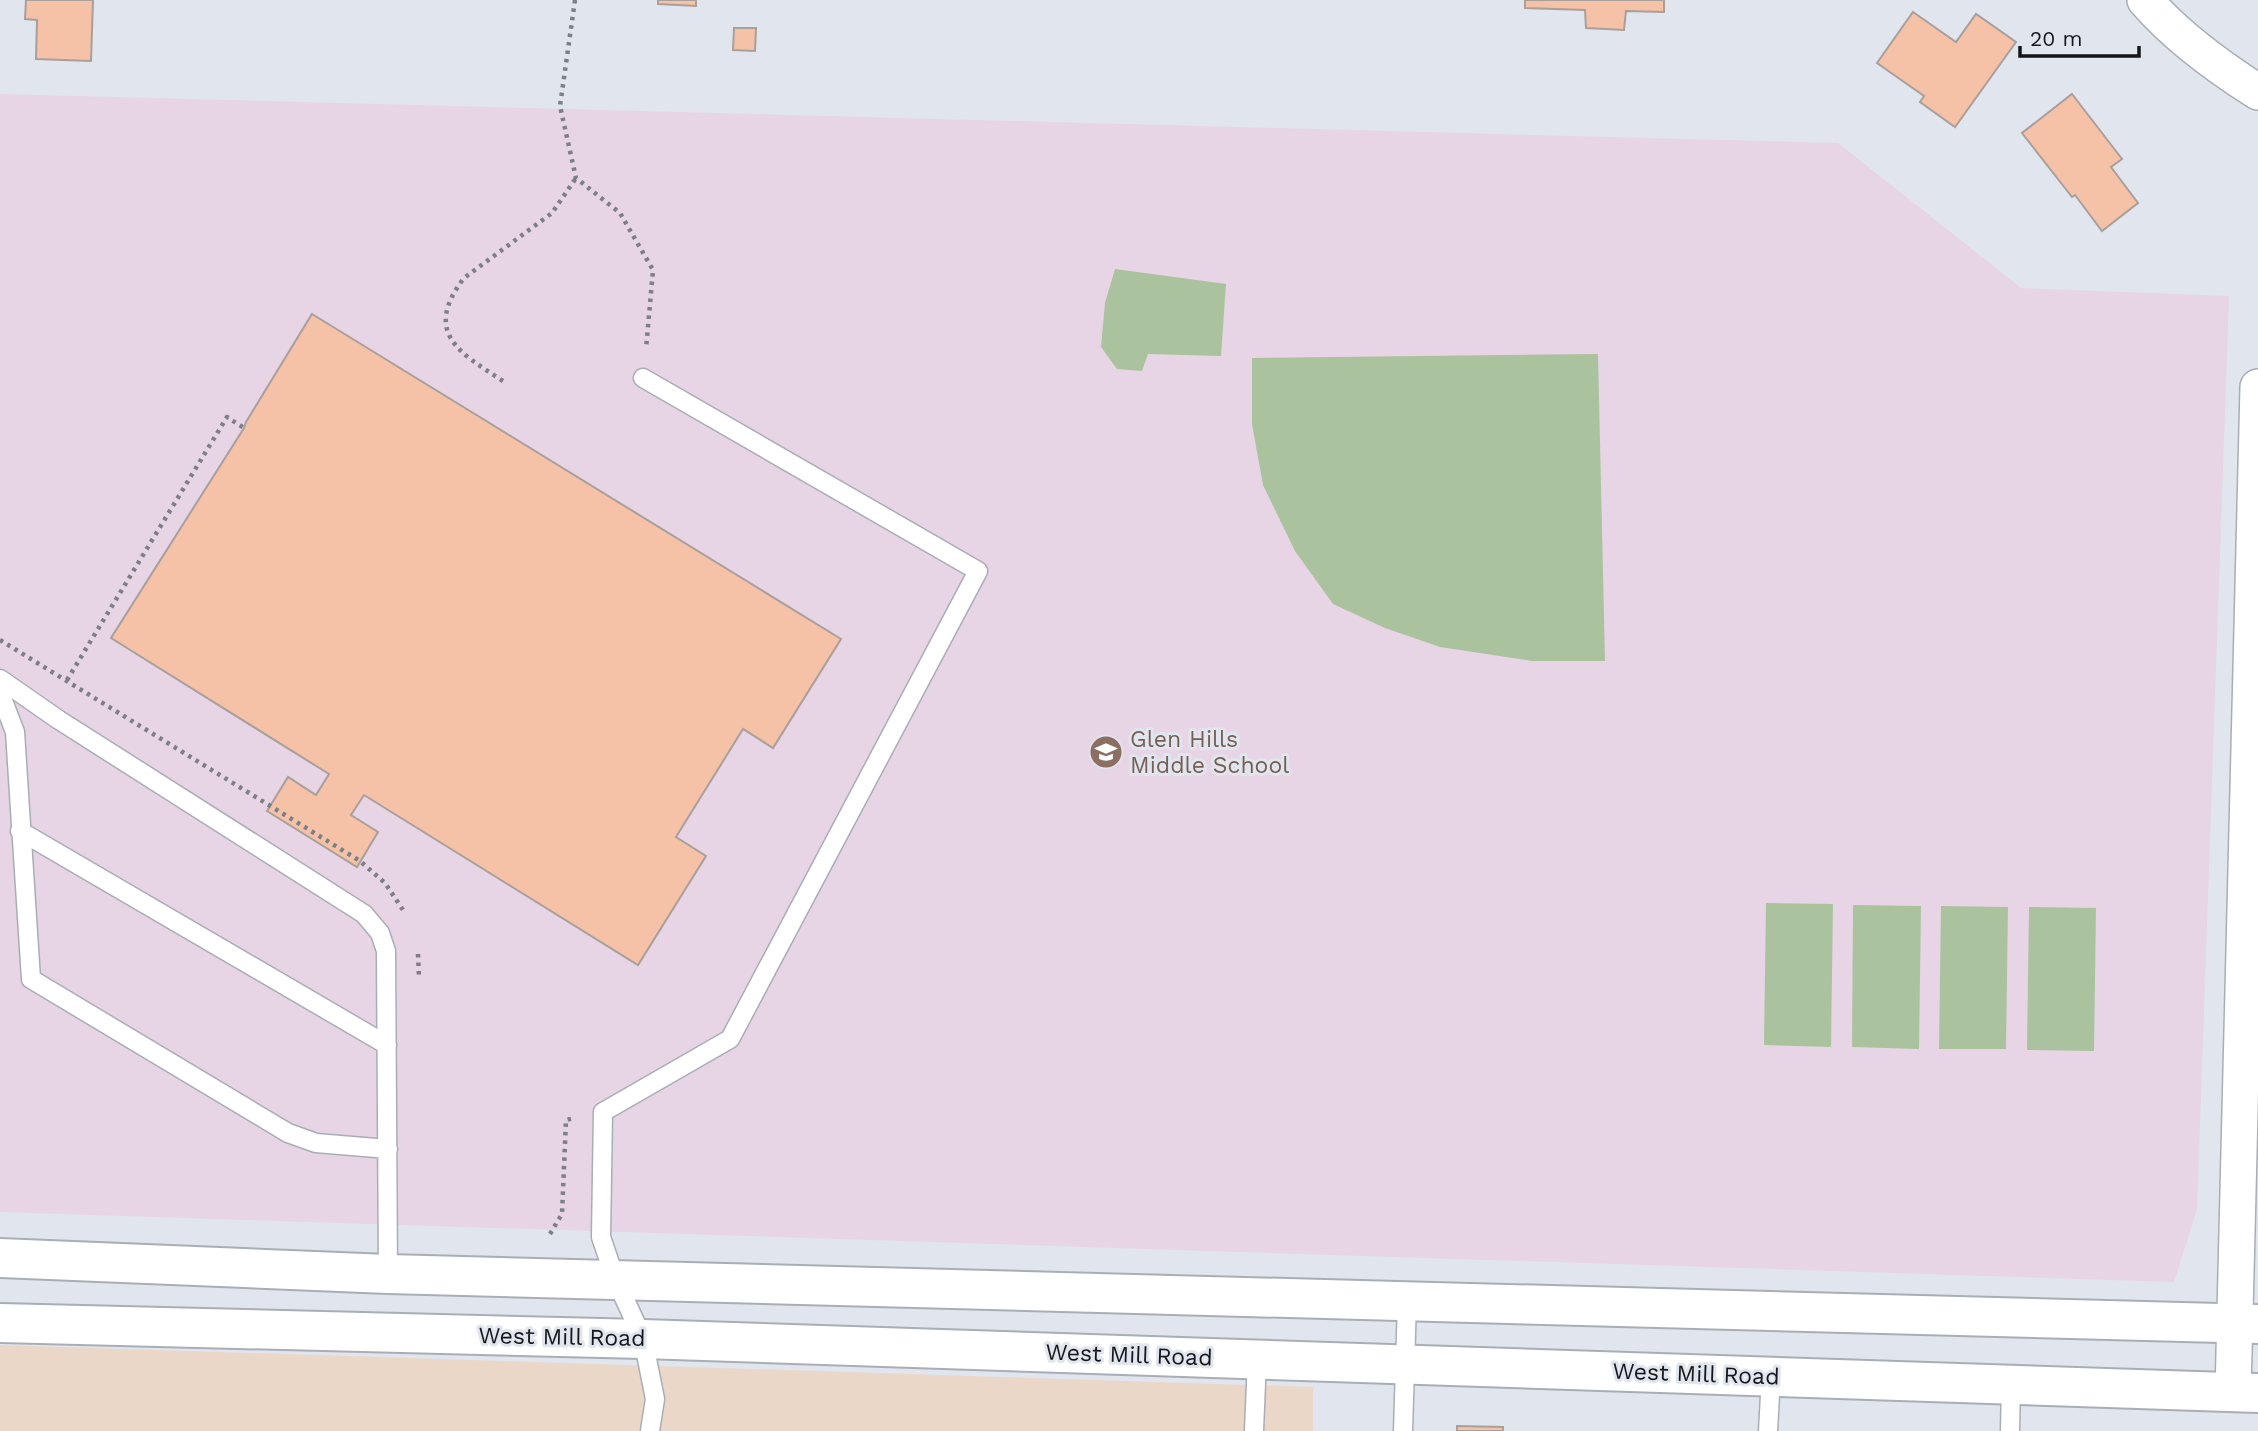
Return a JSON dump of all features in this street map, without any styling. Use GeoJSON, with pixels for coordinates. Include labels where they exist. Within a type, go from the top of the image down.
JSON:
{"type":"FeatureCollection","features":[{"type":"Feature","properties":{"kind":"main road"},"geometry":{"type":"LineString","coordinates":[[0,1258],[388,1273],[2246,1323]]}},
{"type":"Feature","properties":{"kind":"main road","name":"West Mill Road"},"geometry":{"type":"LineString","coordinates":[[0,1323],[643,1339],[2246,1393]]}},
{"type":"Feature","properties":{"kind":"street"},"geometry":{"type":"LineString","coordinates":[[2145,0],[2162,20],[2225,71],[2258,92]]}},
{"type":"Feature","properties":{"kind":"street"},"geometry":{"type":"LineString","coordinates":[[2246,1393],[2258,387]]}},
{"type":"Feature","properties":{"kind":"lane"},"geometry":{"type":"LineString","coordinates":[[643,378],[978,571],[730,1039],[603,1112],[601,1237],[615,1278],[643,1339],[655,1399],[650,1431]]}},
{"type":"Feature","properties":{"kind":"lane"},"geometry":{"type":"LineString","coordinates":[[0,679],[364,914],[380,933],[386,951],[388,1273]]}},
{"type":"Feature","properties":{"kind":"lane"},"geometry":{"type":"LineString","coordinates":[[0,693],[15,732],[31,979],[288,1133],[316,1143],[388,1149]]}},
{"type":"Feature","properties":{"kind":"lane"},"geometry":{"type":"LineString","coordinates":[[20,831],[387,1045]]}},
{"type":"Feature","properties":{"kind":"lane"},"geometry":{"type":"LineString","coordinates":[[1404,1431],[1407,1301]]}},
{"type":"Feature","properties":{"kind":"lane"},"geometry":{"type":"LineString","coordinates":[[1254,1431],[1257,1359]]}},
{"type":"Feature","properties":{"kind":"lane"},"geometry":{"type":"LineString","coordinates":[[1768,1431],[1771,1377]]}},
{"type":"Feature","properties":{"kind":"lane"},"geometry":{"type":"LineString","coordinates":[[2010,1431],[2011,1385]]}},
{"type":"Feature","properties":{"kind":"path"},"geometry":{"type":"LineString","coordinates":[[575,0],[559,106],[576,178],[620,213],[653,270],[643,378]]}},
{"type":"Feature","properties":{"kind":"path"},"geometry":{"type":"LineString","coordinates":[[503,381],[464,356],[453,343],[447,333],[449,304],[464,278],[552,213],[576,178]]}},
{"type":"Feature","properties":{"kind":"path"},"geometry":{"type":"LineString","coordinates":[[67,680],[227,417],[244,428]]}},
{"type":"Feature","properties":{"kind":"path"},"geometry":{"type":"LineString","coordinates":[[550,1234],[562,1214],[566,1120],[603,1112]]}},
{"type":"Feature","properties":{"kind":"shaded area","name":"Glen Hills Middle School"},"geometry":{"type":"Polygon","coordinates":[[[0,94],[1838,143],[2021,288],[2229,296],[2197,1209],[2174,1282],[0,1212],[0,94]]]}},
{"type":"Feature","properties":{"kind":"shaded area"},"geometry":{"type":"Polygon","coordinates":[[[0,1345],[1313,1387],[1313,1431],[0,1431],[0,1345]]]}},
{"type":"Feature","properties":{"kind":"green space"},"geometry":{"type":"Polygon","coordinates":[[[1115,269],[1226,284],[1221,356],[1148,354],[1142,371],[1117,369],[1101,347],[1105,303],[1115,269]]]}},
{"type":"Feature","properties":{"kind":"green space"},"geometry":{"type":"Polygon","coordinates":[[[1598,354],[1605,661],[1532,661],[1440,647],[1385,628],[1333,604],[1295,551],[1263,485],[1252,424],[1252,358],[1598,354]]]}},
{"type":"Feature","properties":{"kind":"green space"},"geometry":{"type":"Polygon","coordinates":[[[1766,903],[1833,904],[1831,1047],[1764,1045],[1766,903]]]}},
{"type":"Feature","properties":{"kind":"green space"},"geometry":{"type":"Polygon","coordinates":[[[1853,905],[1921,906],[1919,1049],[1852,1047],[1853,905]]]}},
{"type":"Feature","properties":{"kind":"green space"},"geometry":{"type":"Polygon","coordinates":[[[1941,906],[2008,907],[2006,1049],[1939,1049],[1941,906]]]}},
{"type":"Feature","properties":{"kind":"green space"},"geometry":{"type":"Polygon","coordinates":[[[2029,907],[2096,908],[2094,1051],[2027,1050],[2029,907]]]}},
{"type":"Feature","properties":{"kind":"building"},"geometry":{"type":"Polygon","coordinates":[[[26,0],[93,0],[91,61],[36,59],[37,20],[25,19],[26,0]]]}},
{"type":"Feature","properties":{"kind":"building"},"geometry":{"type":"Polygon","coordinates":[[[658,0],[696,0],[696,6],[658,4],[658,0]]]}},
{"type":"Feature","properties":{"kind":"building"},"geometry":{"type":"Polygon","coordinates":[[[1525,0],[1664,0],[1664,12],[1626,11],[1624,30],[1586,28],[1585,10],[1525,8],[1525,0]]]}},
{"type":"Feature","properties":{"kind":"building"},"geometry":{"type":"Polygon","coordinates":[[[1913,12],[1956,42],[1976,14],[2016,42],[1955,127],[1920,102],[1924,96],[1877,63],[1913,12]]]}},
{"type":"Feature","properties":{"kind":"building"},"geometry":{"type":"Polygon","coordinates":[[[734,28],[756,28],[755,51],[733,50],[734,28]]]}},
{"type":"Feature","properties":{"kind":"building"},"geometry":{"type":"Polygon","coordinates":[[[2072,94],[2122,159],[2111,167],[2138,203],[2102,231],[2022,133],[2072,94]]]}},
{"type":"Feature","properties":{"kind":"building"},"geometry":{"type":"Polygon","coordinates":[[[312,314],[841,639],[773,748],[743,729],[676,837],[706,856],[638,965],[364,795],[351,815],[378,832],[357,867],[267,811],[288,777],[316,795],[329,774],[111,638],[244,428],[312,314]]]}},
{"type":"Feature","properties":{"kind":"building"},"geometry":{"type":"Polygon","coordinates":[[[1457,1426],[1503,1427],[1503,1431],[1457,1431],[1457,1426]]]}},
{"type":"Feature","properties":{"kind":"place","name":"Glen Hills Middle School"},"geometry":{"type":"Point","coordinates":[1106,752]}}]}
